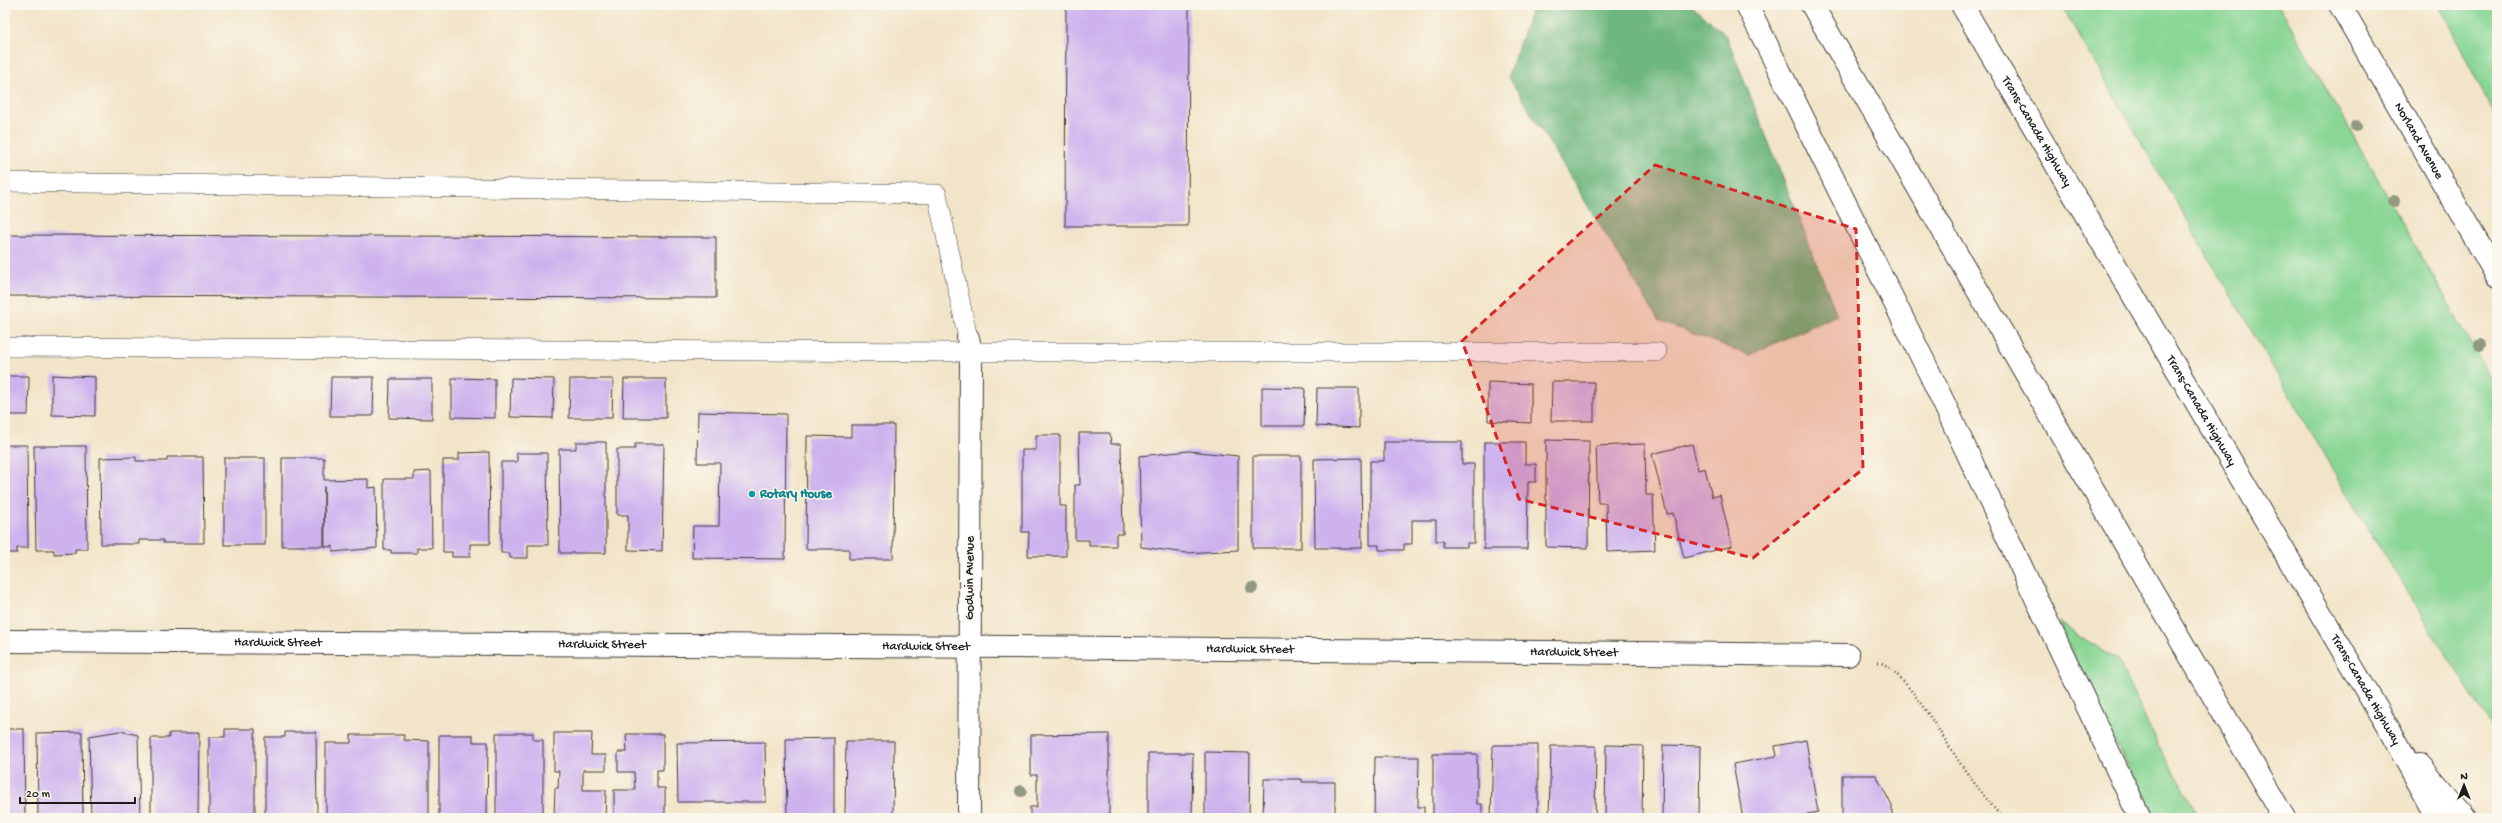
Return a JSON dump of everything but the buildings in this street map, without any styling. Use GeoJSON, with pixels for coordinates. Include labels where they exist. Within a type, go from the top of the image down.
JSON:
{"type":"FeatureCollection","features":[{"type":"Feature","properties":{"kind":"main road"},"geometry":{"type":"LineString","coordinates":[[1747,5],[1931,376],[2140,818]]}},
{"type":"Feature","properties":{"kind":"main road"},"geometry":{"type":"LineString","coordinates":[[1812,5],[2284,818]]}},
{"type":"Feature","properties":{"kind":"main road","name":"Trans-Canada Highway"},"geometry":{"type":"LineString","coordinates":[[1962,5],[2390,731],[2438,818]]}},
{"type":"Feature","properties":{"kind":"main road","name":"Norland Avenue"},"geometry":{"type":"LineString","coordinates":[[2340,5],[2497,276]]}},
{"type":"Feature","properties":{"kind":"main road","name":"Godwin Avenue"},"geometry":{"type":"LineString","coordinates":[[969,818],[970,345]]}},
{"type":"Feature","properties":{"kind":"main road","name":"Hardwick Street"},"geometry":{"type":"LineString","coordinates":[[5,641],[970,647],[1848,656]]}},
{"type":"Feature","properties":{"kind":"main road"},"geometry":{"type":"LineString","coordinates":[[2390,731],[2465,818]]}},
{"type":"Feature","properties":{"kind":"lane"},"geometry":{"type":"LineString","coordinates":[[5,182],[937,194],[970,345]]}},
{"type":"Feature","properties":{"kind":"lane"},"geometry":{"type":"LineString","coordinates":[[5,348],[970,345],[1657,352]]}},
{"type":"Feature","properties":{"kind":"path"},"geometry":{"type":"LineString","coordinates":[[1848,656],[1885,663],[1917,698],[1969,777],[2002,818]]}},
{"type":"Feature","properties":{"kind":"highlighted area"},"geometry":{"type":"Polygon","coordinates":[[[1655,165],[1856,229],[1863,469],[1753,558],[1519,499],[1462,341],[1655,165]]]}},
{"type":"Feature","properties":{"kind":"green space"},"geometry":{"type":"Polygon","coordinates":[[[1533,5],[1691,5],[1726,35],[1837,315],[1749,355],[1659,321],[1508,76],[1533,5]]]}},
{"type":"Feature","properties":{"kind":"green space"},"geometry":{"type":"Polygon","coordinates":[[[2061,5],[2279,5],[2497,389],[2497,735],[2358,513],[2061,5]]]}},
{"type":"Feature","properties":{"kind":"green space"},"geometry":{"type":"Polygon","coordinates":[[[2439,5],[2497,5],[2497,121],[2439,5]]]}},
{"type":"Feature","properties":{"kind":"green space"},"geometry":{"type":"Polygon","coordinates":[[[2059,623],[2118,660],[2153,736],[2200,818],[2156,818],[2107,727],[2059,623]]]}},
{"type":"Feature","properties":{"kind":"place","name":"Rotary House"},"geometry":{"type":"Point","coordinates":[752,494]}}]}
